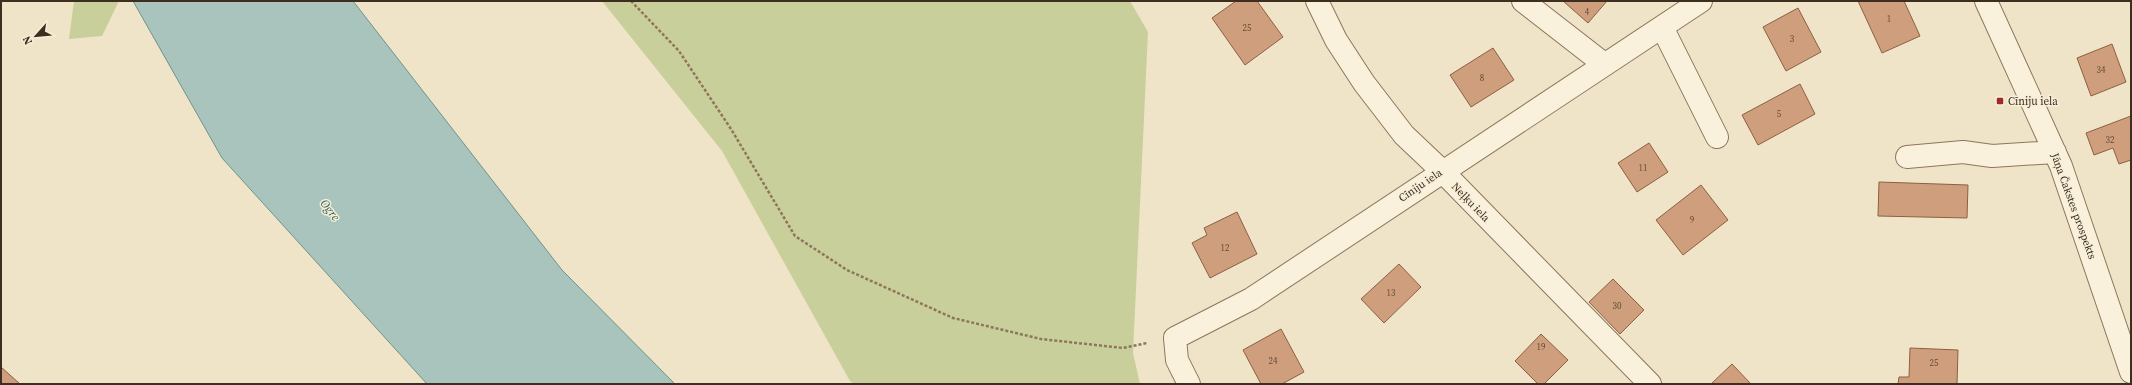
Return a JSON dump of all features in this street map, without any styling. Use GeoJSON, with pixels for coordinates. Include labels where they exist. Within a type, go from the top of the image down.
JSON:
{"type":"FeatureCollection","features":[{"type":"Feature","properties":{"kind":"street","name":"Neļķu iela"},"geometry":{"type":"LineString","coordinates":[[1317,1],[1336,40],[1364,83],[1404,135],[1442,171],[1650,384]]}},
{"type":"Feature","properties":{"kind":"street"},"geometry":{"type":"LineString","coordinates":[[1523,1],[1604,64]]}},
{"type":"Feature","properties":{"kind":"street","name":"Cīniju iela"},"geometry":{"type":"LineString","coordinates":[[1175,338],[1251,299],[1442,171],[1701,1]]}},
{"type":"Feature","properties":{"kind":"street","name":"Jāņa Čakstes prospekts"},"geometry":{"type":"LineString","coordinates":[[1986,1],[2061,166],[2131,372]]}},
{"type":"Feature","properties":{"kind":"street"},"geometry":{"type":"LineString","coordinates":[[1662,27],[1717,137]]}},
{"type":"Feature","properties":{"kind":"street"},"geometry":{"type":"LineString","coordinates":[[1907,157],[1963,152],[1992,156],[2055,152]]}},
{"type":"Feature","properties":{"kind":"street"},"geometry":{"type":"LineString","coordinates":[[1175,338],[1177,360],[1189,384]]}},
{"type":"Feature","properties":{"kind":"path"},"geometry":{"type":"LineString","coordinates":[[631,1],[679,51],[731,129],[795,236],[847,270],[953,318],[1041,339],[1123,348],[1175,338]]}},
{"type":"Feature","properties":{"kind":"green space"},"geometry":{"type":"Polygon","coordinates":[[[74,1],[119,1],[102,36],[69,39],[74,1]]]}},
{"type":"Feature","properties":{"kind":"green space"},"geometry":{"type":"Polygon","coordinates":[[[602,1],[1130,1],[1148,32],[1133,353],[1140,384],[854,384],[850,381],[722,151],[602,1]]]}},
{"type":"Feature","properties":{"kind":"water","name":"Ogre"},"geometry":{"type":"Polygon","coordinates":[[[133,1],[353,1],[562,270],[675,384],[427,384],[222,158],[133,1]]]}},
{"type":"Feature","properties":{"kind":"building"},"geometry":{"type":"Polygon","coordinates":[[[1236,1],[1257,1],[1283,37],[1245,65],[1212,18],[1236,1]]]}},
{"type":"Feature","properties":{"kind":"building"},"geometry":{"type":"Polygon","coordinates":[[[1563,1],[1607,1],[1588,23],[1563,1]]]}},
{"type":"Feature","properties":{"kind":"building"},"geometry":{"type":"Polygon","coordinates":[[[1858,1],[1904,1],[1920,36],[1882,53],[1858,1]]]}},
{"type":"Feature","properties":{"kind":"building"},"geometry":{"type":"Polygon","coordinates":[[[1798,8],[1821,52],[1786,71],[1763,27],[1798,8]]]}},
{"type":"Feature","properties":{"kind":"building"},"geometry":{"type":"Polygon","coordinates":[[[2112,44],[2126,82],[2091,96],[2077,58],[2112,44]]]}},
{"type":"Feature","properties":{"kind":"building"},"geometry":{"type":"Polygon","coordinates":[[[1493,48],[1514,80],[1471,107],[1450,75],[1493,48]]]}},
{"type":"Feature","properties":{"kind":"building"},"geometry":{"type":"Polygon","coordinates":[[[1800,84],[1815,114],[1758,145],[1742,115],[1800,84]]]}},
{"type":"Feature","properties":{"kind":"building"},"geometry":{"type":"Polygon","coordinates":[[[2131,116],[2131,160],[2119,164],[2113,148],[2094,155],[2086,133],[2131,116]]]}},
{"type":"Feature","properties":{"kind":"building"},"geometry":{"type":"Polygon","coordinates":[[[1649,143],[1668,172],[1637,192],[1618,163],[1649,143]]]}},
{"type":"Feature","properties":{"kind":"building"},"geometry":{"type":"Polygon","coordinates":[[[1879,182],[1968,185],[1967,218],[1878,216],[1879,182]]]}},
{"type":"Feature","properties":{"kind":"building"},"geometry":{"type":"Polygon","coordinates":[[[1701,185],[1728,220],[1683,255],[1656,220],[1701,185]]]}},
{"type":"Feature","properties":{"kind":"building"},"geometry":{"type":"Polygon","coordinates":[[[1237,212],[1257,254],[1210,278],[1192,243],[1207,235],[1204,228],[1237,212]]]}},
{"type":"Feature","properties":{"kind":"building"},"geometry":{"type":"Polygon","coordinates":[[[1399,264],[1421,287],[1384,323],[1361,299],[1399,264]]]}},
{"type":"Feature","properties":{"kind":"building"},"geometry":{"type":"Polygon","coordinates":[[[1613,279],[1644,310],[1620,334],[1589,302],[1613,279]]]}},
{"type":"Feature","properties":{"kind":"building"},"geometry":{"type":"Polygon","coordinates":[[[1281,329],[1304,372],[1282,384],[1261,384],[1243,350],[1281,329]]]}},
{"type":"Feature","properties":{"kind":"building"},"geometry":{"type":"Polygon","coordinates":[[[1541,334],[1568,360],[1544,384],[1538,384],[1515,361],[1541,334]]]}},
{"type":"Feature","properties":{"kind":"building"},"geometry":{"type":"Polygon","coordinates":[[[1910,348],[1958,350],[1957,384],[1898,384],[1899,377],[1909,377],[1910,348]]]}},
{"type":"Feature","properties":{"kind":"building"},"geometry":{"type":"Polygon","coordinates":[[[1732,364],[1751,384],[1711,384],[1732,364]]]}},
{"type":"Feature","properties":{"kind":"building"},"geometry":{"type":"Polygon","coordinates":[[[1,367],[20,384],[1,384],[1,367]]]}},
{"type":"Feature","properties":{"kind":"place","name":"Cīniju iela"},"geometry":{"type":"Point","coordinates":[2000,101]}}]}
